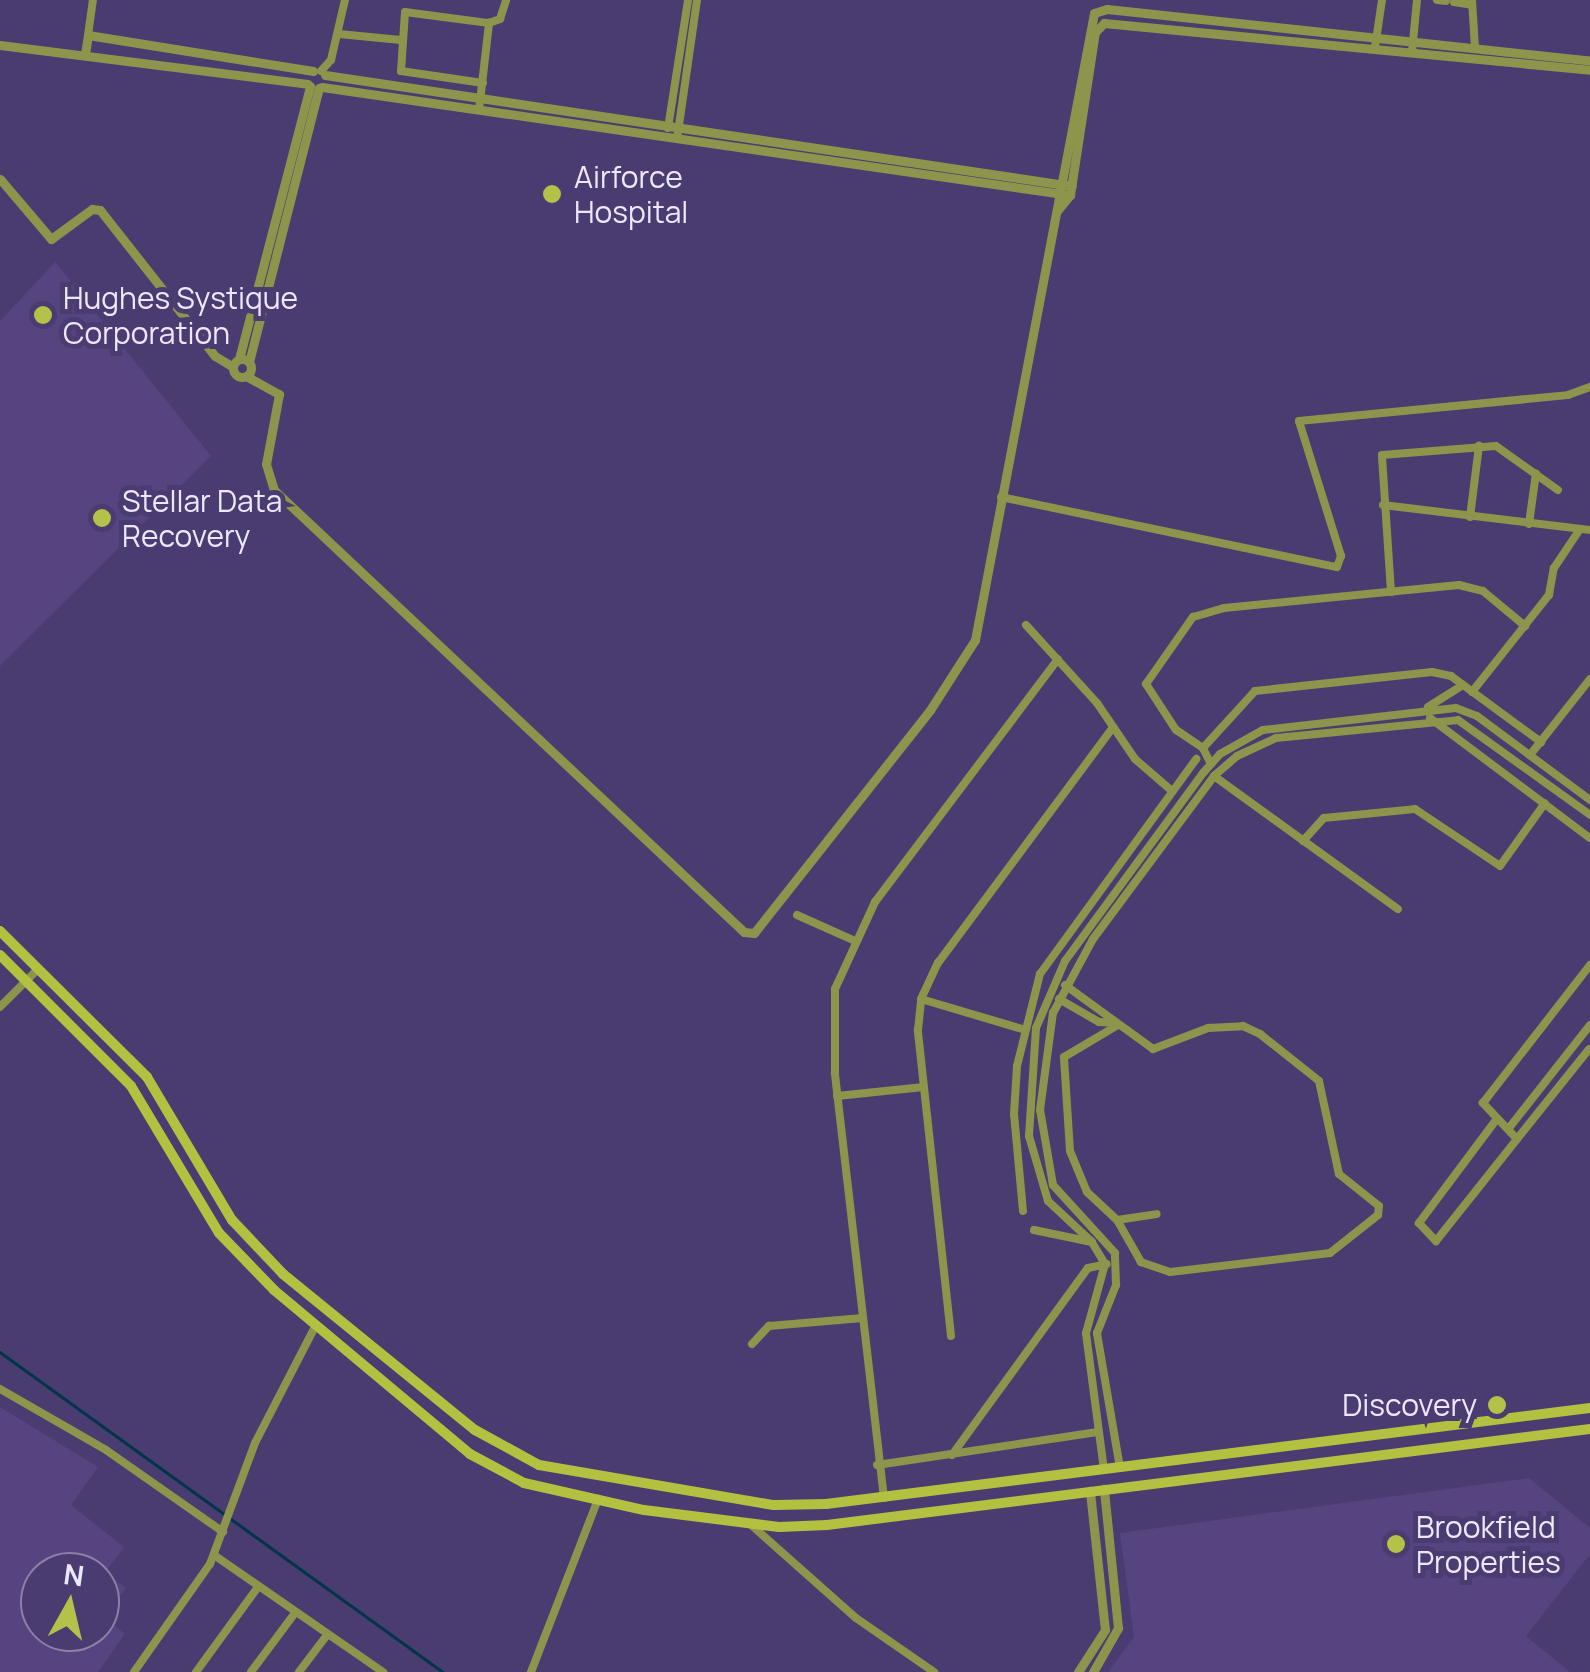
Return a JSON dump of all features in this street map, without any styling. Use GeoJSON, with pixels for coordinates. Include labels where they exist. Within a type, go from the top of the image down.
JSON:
{"type":"FeatureCollection","features":[{"type":"Feature","properties":{"kind":"main road"},"geometry":{"type":"LineString","coordinates":[[0,931],[147,1077],[232,1220],[283,1274],[493,1442],[539,1465],[774,1505],[826,1504],[1590,1408]]}},
{"type":"Feature","properties":{"kind":"main road"},"geometry":{"type":"LineString","coordinates":[[0,955],[131,1086],[219,1233],[316,1325],[497,1472],[598,1499],[749,1523],[827,1525],[1590,1428]]}},
{"type":"Feature","properties":{"kind":"main road"},"geometry":{"type":"LineString","coordinates":[[189,1184],[204,1174]]}},
{"type":"Feature","properties":{"kind":"main road"},"geometry":{"type":"LineString","coordinates":[[826,1504],[827,1525]]}},
{"type":"Feature","properties":{"kind":"street"},"geometry":{"type":"LineString","coordinates":[[85,54],[93,0]]}},
{"type":"Feature","properties":{"kind":"street"},"geometry":{"type":"LineString","coordinates":[[345,0],[339,34],[315,86],[240,363],[246,376],[279,394],[266,464],[274,490],[748,934],[758,931],[971,650],[1090,18],[1098,10],[1590,70]]}},
{"type":"Feature","properties":{"kind":"street"},"geometry":{"type":"LineString","coordinates":[[483,83],[401,71],[407,10],[489,23],[500,19],[506,0]]}},
{"type":"Feature","properties":{"kind":"street"},"geometry":{"type":"LineString","coordinates":[[672,138],[688,0]]}},
{"type":"Feature","properties":{"kind":"street"},"geometry":{"type":"LineString","coordinates":[[673,127],[697,0]]}},
{"type":"Feature","properties":{"kind":"street"},"geometry":{"type":"LineString","coordinates":[[1375,42],[1382,0]]}},
{"type":"Feature","properties":{"kind":"street"},"geometry":{"type":"LineString","coordinates":[[1413,47],[1417,0]]}},
{"type":"Feature","properties":{"kind":"street"},"geometry":{"type":"LineString","coordinates":[[1438,0],[1472,2],[1475,48]]}},
{"type":"Feature","properties":{"kind":"street"},"geometry":{"type":"LineString","coordinates":[[480,110],[489,23]]}},
{"type":"Feature","properties":{"kind":"street"},"geometry":{"type":"LineString","coordinates":[[1056,211],[1071,190],[1096,32],[1104,23],[1375,42]]}},
{"type":"Feature","properties":{"kind":"street"},"geometry":{"type":"LineString","coordinates":[[339,34],[402,40]]}},
{"type":"Feature","properties":{"kind":"street"},"geometry":{"type":"LineString","coordinates":[[88,35],[1058,189]]}},
{"type":"Feature","properties":{"kind":"street"},"geometry":{"type":"LineString","coordinates":[[0,45],[1071,190]]}},
{"type":"Feature","properties":{"kind":"street"},"geometry":{"type":"LineString","coordinates":[[1413,47],[1475,48],[1590,61]]}},
{"type":"Feature","properties":{"kind":"street"},"geometry":{"type":"LineString","coordinates":[[315,86],[320,72]]}},
{"type":"Feature","properties":{"kind":"street"},"geometry":{"type":"LineString","coordinates":[[0,179],[51,239],[92,209],[100,210],[215,356],[240,363],[246,376]]}},
{"type":"Feature","properties":{"kind":"street"},"geometry":{"type":"LineString","coordinates":[[1000,497],[1338,567],[1341,556],[1300,421],[1568,395],[1590,386]]}},
{"type":"Feature","properties":{"kind":"street"},"geometry":{"type":"LineString","coordinates":[[1470,517],[1480,446]]}},
{"type":"Feature","properties":{"kind":"street"},"geometry":{"type":"LineString","coordinates":[[1391,592],[1382,455],[1480,446],[1506,450],[1558,490]]}},
{"type":"Feature","properties":{"kind":"street"},"geometry":{"type":"LineString","coordinates":[[1529,524],[1536,472]]}},
{"type":"Feature","properties":{"kind":"street"},"geometry":{"type":"LineString","coordinates":[[1383,505],[1590,530]]}},
{"type":"Feature","properties":{"kind":"street"},"geometry":{"type":"LineString","coordinates":[[1472,692],[1549,595],[1554,568],[1580,529]]}},
{"type":"Feature","properties":{"kind":"street"},"geometry":{"type":"LineString","coordinates":[[1211,764],[1203,748],[1176,730],[1146,684],[1184,624],[1224,608],[1473,587],[1525,626]]}},
{"type":"Feature","properties":{"kind":"street"},"geometry":{"type":"LineString","coordinates":[[1026,626],[1113,726],[1135,759],[1188,802]]}},
{"type":"Feature","properties":{"kind":"street"},"geometry":{"type":"LineString","coordinates":[[884,1498],[877,1465],[837,1096],[833,1006],[853,940],[1058,660]]}},
{"type":"Feature","properties":{"kind":"street"},"geometry":{"type":"LineString","coordinates":[[1203,748],[1255,691],[1432,672],[1463,685],[1541,742]]}},
{"type":"Feature","properties":{"kind":"street"},"geometry":{"type":"LineString","coordinates":[[1530,755],[1590,679]]}},
{"type":"Feature","properties":{"kind":"street"},"geometry":{"type":"LineString","coordinates":[[1428,708],[1463,685]]}},
{"type":"Feature","properties":{"kind":"street"},"geometry":{"type":"LineString","coordinates":[[1120,1468],[1097,1327],[1113,1296],[1116,1264],[1108,1241],[1052,1184],[1040,1110],[1047,1036],[1062,992],[1211,764],[1239,742],[1286,723],[1428,708],[1466,710],[1588,795]]}},
{"type":"Feature","properties":{"kind":"street"},"geometry":{"type":"LineString","coordinates":[[1430,718],[1590,838]]}},
{"type":"Feature","properties":{"kind":"street"},"geometry":{"type":"LineString","coordinates":[[1104,1470],[1086,1334],[1105,1264],[1092,1242],[1056,1211],[1036,1174],[1028,1116],[1036,1033],[1051,985],[1188,802],[1237,756],[1276,738],[1430,718],[1476,728],[1590,816]]}},
{"type":"Feature","properties":{"kind":"street"},"geometry":{"type":"LineString","coordinates":[[950,1336],[924,1087],[922,1000],[938,963],[1113,726]]}},
{"type":"Feature","properties":{"kind":"street"},"geometry":{"type":"LineString","coordinates":[[1023,1211],[1014,1114],[1022,1029],[1054,949],[1196,759]]}},
{"type":"Feature","properties":{"kind":"street"},"geometry":{"type":"LineString","coordinates":[[1214,776],[1398,910]]}},
{"type":"Feature","properties":{"kind":"street"},"geometry":{"type":"LineString","coordinates":[[1302,840],[1324,818],[1415,809],[1500,866],[1545,803]]}},
{"type":"Feature","properties":{"kind":"street"},"geometry":{"type":"LineString","coordinates":[[797,915],[853,940]]}},
{"type":"Feature","properties":{"kind":"street"},"geometry":{"type":"LineString","coordinates":[[1517,1139],[1483,1103],[1590,965]]}},
{"type":"Feature","properties":{"kind":"street"},"geometry":{"type":"LineString","coordinates":[[0,1008],[38,969]]}},
{"type":"Feature","properties":{"kind":"street"},"geometry":{"type":"LineString","coordinates":[[1051,985],[1062,992],[1116,1024],[1159,1050],[1208,1028],[1243,1026],[1260,1034],[1319,1081],[1339,1174],[1380,1210],[1339,1251],[1170,1272],[1141,1262],[1117,1220],[1087,1192],[1073,1166],[1064,1064],[1068,1051],[1095,1044],[1116,1024]]}},
{"type":"Feature","properties":{"kind":"street"},"geometry":{"type":"LineString","coordinates":[[1062,992],[1099,1022],[1116,1024]]}},
{"type":"Feature","properties":{"kind":"street"},"geometry":{"type":"LineString","coordinates":[[922,1000],[1047,1036]]}},
{"type":"Feature","properties":{"kind":"street"},"geometry":{"type":"LineString","coordinates":[[1509,1128],[1590,1025]]}},
{"type":"Feature","properties":{"kind":"street"},"geometry":{"type":"LineString","coordinates":[[1496,1120],[1420,1230],[1438,1240],[1590,1048]]}},
{"type":"Feature","properties":{"kind":"street"},"geometry":{"type":"LineString","coordinates":[[837,1096],[924,1087]]}},
{"type":"Feature","properties":{"kind":"street"},"geometry":{"type":"LineString","coordinates":[[1117,1220],[1158,1214]]}},
{"type":"Feature","properties":{"kind":"street"},"geometry":{"type":"LineString","coordinates":[[1034,1230],[1092,1242]]}},
{"type":"Feature","properties":{"kind":"street"},"geometry":{"type":"LineString","coordinates":[[952,1454],[1088,1268],[1116,1264]]}},
{"type":"Feature","properties":{"kind":"street"},"geometry":{"type":"LineString","coordinates":[[752,1344],[769,1326],[863,1318]]}},
{"type":"Feature","properties":{"kind":"street"},"geometry":{"type":"LineString","coordinates":[[134,1672],[214,1555],[255,1442],[316,1325]]}},
{"type":"Feature","properties":{"kind":"street"},"geometry":{"type":"LineString","coordinates":[[0,1389],[106,1450],[225,1527]]}},
{"type":"Feature","properties":{"kind":"street"},"geometry":{"type":"LineString","coordinates":[[1095,1417],[1109,1415]]}},
{"type":"Feature","properties":{"kind":"street"},"geometry":{"type":"LineString","coordinates":[[877,1465],[1098,1432]]}},
{"type":"Feature","properties":{"kind":"street"},"geometry":{"type":"LineString","coordinates":[[1093,1672],[1118,1628],[1104,1489]]}},
{"type":"Feature","properties":{"kind":"street"},"geometry":{"type":"LineString","coordinates":[[1078,1672],[1104,1630],[1090,1491]]}},
{"type":"Feature","properties":{"kind":"street"},"geometry":{"type":"LineString","coordinates":[[531,1672],[598,1499]]}},
{"type":"Feature","properties":{"kind":"street"},"geometry":{"type":"LineString","coordinates":[[749,1523],[856,1618],[934,1672]]}},
{"type":"Feature","properties":{"kind":"street"},"geometry":{"type":"LineString","coordinates":[[214,1555],[383,1672]]}},
{"type":"Feature","properties":{"kind":"street"},"geometry":{"type":"LineString","coordinates":[[196,1672],[258,1587]]}},
{"type":"Feature","properties":{"kind":"street"},"geometry":{"type":"LineString","coordinates":[[251,1672],[295,1613]]}},
{"type":"Feature","properties":{"kind":"street"},"geometry":{"type":"LineString","coordinates":[[1104,1630],[1118,1628]]}},
{"type":"Feature","properties":{"kind":"street"},"geometry":{"type":"LineString","coordinates":[[299,1672],[327,1636]]}},
{"type":"Feature","properties":{"kind":"shaded area"},"geometry":{"type":"Polygon","coordinates":[[[55,262],[211,456],[0,666],[0,321],[55,262]]]}},
{"type":"Feature","properties":{"kind":"shaded area"},"geometry":{"type":"Polygon","coordinates":[[[0,1407],[98,1467],[71,1505],[124,1547],[120,1552],[20,1552],[20,1652],[112,1652],[98,1672],[0,1672],[0,1407]]]}},
{"type":"Feature","properties":{"kind":"shaded area"},"geometry":{"type":"Polygon","coordinates":[[[1529,1478],[1590,1528],[1590,1554],[1526,1636],[1570,1672],[1108,1672],[1134,1637],[1120,1533],[1529,1478]]]}},
{"type":"Feature","properties":{"kind":"waterway"},"geometry":{"type":"LineString","coordinates":[[0,1352],[443,1672]]}},
{"type":"Feature","properties":{"kind":"place","name":"Airforce Hospital"},"geometry":{"type":"Point","coordinates":[552,194]}},
{"type":"Feature","properties":{"kind":"place","name":"Hughes Systique Corporation"},"geometry":{"type":"Point","coordinates":[43,315]}},
{"type":"Feature","properties":{"kind":"place","name":"Stellar Data Recovery"},"geometry":{"type":"Point","coordinates":[102,518]}},
{"type":"Feature","properties":{"kind":"place","name":"Discovery"},"geometry":{"type":"Point","coordinates":[1497,1405]}},
{"type":"Feature","properties":{"kind":"place","name":"Brookfield Properties"},"geometry":{"type":"Point","coordinates":[1396,1544]}}]}
